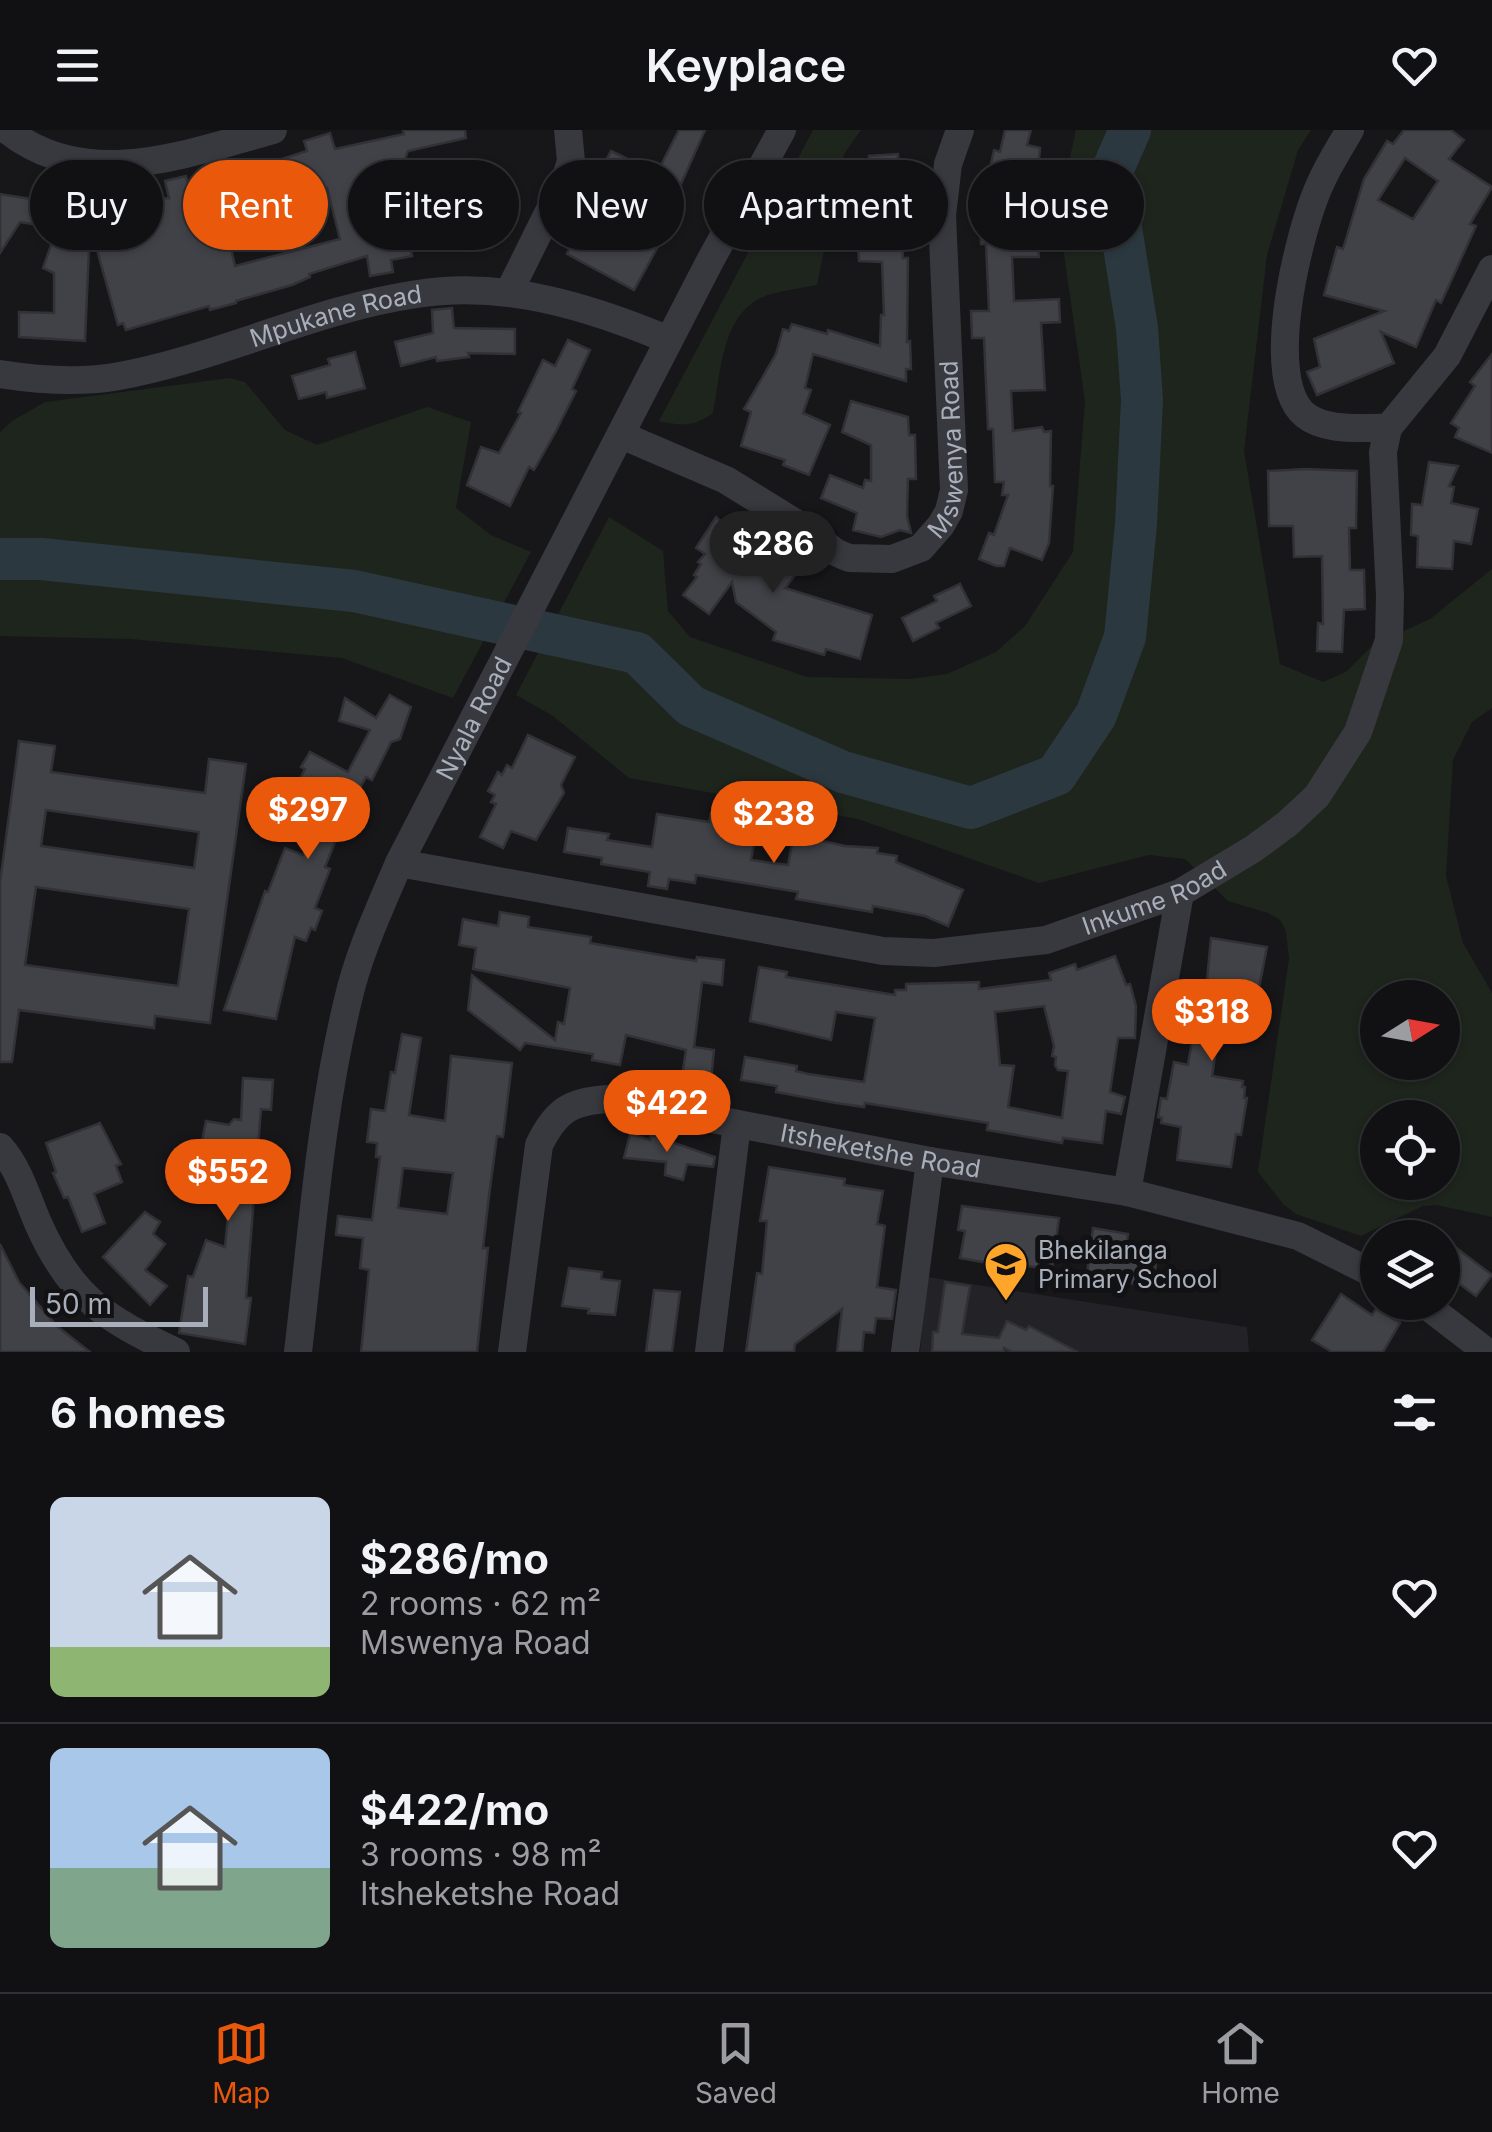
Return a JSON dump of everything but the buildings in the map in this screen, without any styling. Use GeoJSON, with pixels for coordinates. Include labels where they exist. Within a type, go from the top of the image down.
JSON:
{"type":"FeatureCollection","features":[{"type":"Feature","properties":{"kind":"street"},"geometry":{"type":"LineString","coordinates":[[7,130],[38,152],[64,162],[96,165],[180,155],[274,130]]}},
{"type":"Feature","properties":{"kind":"street"},"geometry":{"type":"LineString","coordinates":[[509,292],[566,177],[571,161],[568,130]]}},
{"type":"Feature","properties":{"kind":"street","name":"Nyala Road"},"geometry":{"type":"LineString","coordinates":[[298,1352],[327,1113],[340,1035],[360,960],[399,863],[782,130]]}},
{"type":"Feature","properties":{"kind":"street","name":"Mswenya Road"},"geometry":{"type":"LineString","coordinates":[[622,434],[726,480],[850,558],[892,559],[921,548],[949,511],[954,490],[942,215],[948,164],[960,130]]}},
{"type":"Feature","properties":{"kind":"street"},"geometry":{"type":"LineString","coordinates":[[1350,130],[1314,198],[1298,252],[1285,364],[1287,386],[1298,408],[1312,420],[1330,426],[1388,428],[1447,356],[1492,268]]}},
{"type":"Feature","properties":{"kind":"street","name":"Mpukane Road"},"geometry":{"type":"LineString","coordinates":[[0,374],[56,381],[115,377],[418,293],[509,292],[616,318],[669,340]]}},
{"type":"Feature","properties":{"kind":"street","name":"Inkume Road"},"geometry":{"type":"LineString","coordinates":[[399,863],[882,951],[934,953],[1046,940],[1180,893],[1288,824],[1317,796],[1358,732],[1389,640],[1384,452],[1388,428]]}},
{"type":"Feature","properties":{"kind":"street"},"geometry":{"type":"LineString","coordinates":[[1127,1192],[1180,893]]}},
{"type":"Feature","properties":{"kind":"street","name":"Itsheketshe Road"},"geometry":{"type":"LineString","coordinates":[[512,1352],[540,1145],[550,1124],[572,1106],[609,1099],[930,1161],[1127,1192],[1298,1236],[1360,1267]]}},
{"type":"Feature","properties":{"kind":"street"},"geometry":{"type":"LineString","coordinates":[[709,1352],[738,1124]]}},
{"type":"Feature","properties":{"kind":"street"},"geometry":{"type":"LineString","coordinates":[[0,1147],[14,1168],[65,1276],[100,1311],[176,1352]]}},
{"type":"Feature","properties":{"kind":"street"},"geometry":{"type":"LineString","coordinates":[[905,1352],[930,1161]]}},
{"type":"Feature","properties":{"kind":"street"},"geometry":{"type":"LineString","coordinates":[[1445,1320],[1487,1352]]}},
{"type":"Feature","properties":{"kind":"shaded area"},"geometry":{"type":"Polygon","coordinates":[[[813,130],[861,130],[843,160],[797,160],[813,130]]]}},
{"type":"Feature","properties":{"kind":"shaded area"},"geometry":{"type":"Polygon","coordinates":[[[1076,130],[1311,130],[1298,150],[1267,255],[1244,451],[1280,664],[1323,682],[1346,672],[1373,645],[1430,619],[1492,569],[1492,708],[1472,722],[1453,760],[1446,876],[1463,943],[1492,993],[1492,1217],[1437,1205],[1423,1206],[1394,1220],[1360,1220],[1360,1236],[1296,1214],[1283,1204],[1258,1172],[1289,959],[1286,931],[1280,920],[1268,913],[1228,901],[1185,859],[1149,855],[1039,883],[858,819],[629,778],[553,716],[516,695],[609,517],[663,551],[668,611],[690,637],[807,677],[910,679],[947,674],[996,652],[1025,626],[1073,552],[1085,401],[1063,250],[1144,250],[1144,160],[1069,160],[1076,130]]]}},
{"type":"Feature","properties":{"kind":"shaded area"},"geometry":{"type":"Polygon","coordinates":[[[749,250],[824,250],[817,285],[771,294],[742,313],[722,360],[713,413],[688,424],[659,421],[749,250]]]}},
{"type":"Feature","properties":{"kind":"shaded area"},"geometry":{"type":"Polygon","coordinates":[[[230,378],[245,382],[285,430],[317,445],[427,407],[471,422],[456,508],[491,535],[531,552],[453,698],[342,658],[130,639],[0,636],[0,432],[45,402],[230,378]]]}},
{"type":"Feature","properties":{"kind":"shaded area","name":"Bhekilanga Primary School"},"geometry":{"type":"Polygon","coordinates":[[[927,1277],[1247,1327],[1249,1352],[920,1352],[927,1277]]]}},
{"type":"Feature","properties":{"kind":"waterway"},"geometry":{"type":"LineString","coordinates":[[0,559],[41,559],[354,591],[637,653],[691,706],[843,772],[971,808],[1056,775],[1096,715],[1125,637],[1142,400],[1137,328],[1112,171],[1130,130]]}},
{"type":"Feature","properties":{"kind":"place","name":"Bhekilanga Primary School"},"geometry":{"type":"Point","coordinates":[1006,1302]}}]}
